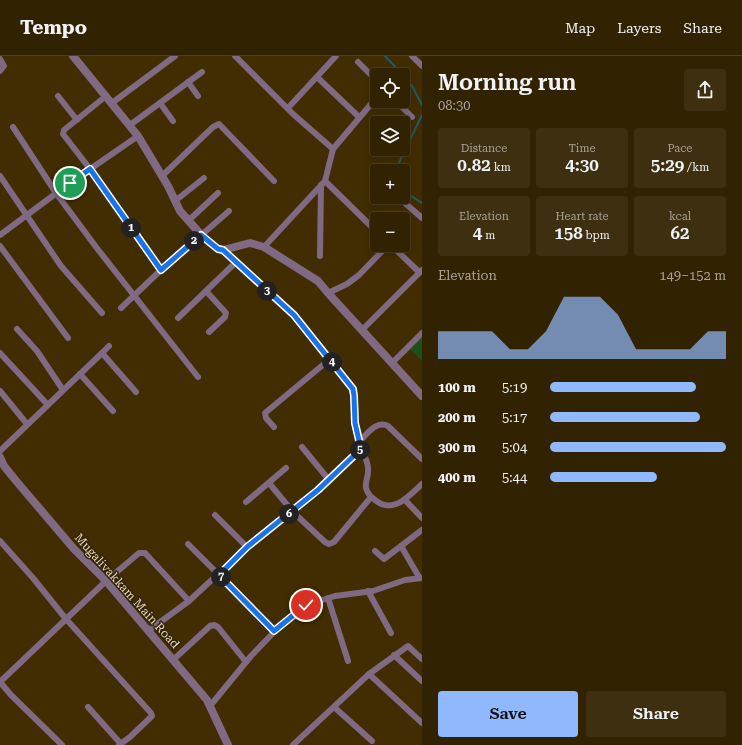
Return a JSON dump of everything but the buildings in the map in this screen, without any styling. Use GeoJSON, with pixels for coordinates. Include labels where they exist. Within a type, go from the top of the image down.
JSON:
{"type":"FeatureCollection","features":[{"type":"Feature","properties":{"kind":"street"},"geometry":{"type":"LineString","coordinates":[[73,56],[138,136],[180,210],[188,221],[201,235],[218,249],[223,250],[294,315],[353,389],[355,423],[361,449],[368,462],[366,486],[371,497],[383,505],[392,506],[402,502],[422,484]]}},
{"type":"Feature","properties":{"kind":"street"},"geometry":{"type":"LineString","coordinates":[[161,270],[90,169],[63,134],[64,130],[77,120],[175,56]]}},
{"type":"Feature","properties":{"kind":"street"},"geometry":{"type":"LineString","coordinates":[[235,56],[288,108],[333,149]]}},
{"type":"Feature","properties":{"kind":"street"},"geometry":{"type":"LineString","coordinates":[[288,108],[336,56]]}},
{"type":"Feature","properties":{"kind":"street"},"geometry":{"type":"LineString","coordinates":[[412,56],[422,66]]}},
{"type":"Feature","properties":{"kind":"street"},"geometry":{"type":"LineString","coordinates":[[0,58],[4,66],[0,71]]}},
{"type":"Feature","properties":{"kind":"street"},"geometry":{"type":"LineString","coordinates":[[358,62],[370,74]]}},
{"type":"Feature","properties":{"kind":"street"},"geometry":{"type":"LineString","coordinates":[[130,125],[202,72]]}},
{"type":"Feature","properties":{"kind":"street"},"geometry":{"type":"LineString","coordinates":[[316,77],[359,117]]}},
{"type":"Feature","properties":{"kind":"street"},"geometry":{"type":"LineString","coordinates":[[188,82],[198,96]]}},
{"type":"Feature","properties":{"kind":"street"},"geometry":{"type":"LineString","coordinates":[[58,96],[77,120]]}},
{"type":"Feature","properties":{"kind":"street"},"geometry":{"type":"LineString","coordinates":[[160,103],[173,121]]}},
{"type":"Feature","properties":{"kind":"street"},"geometry":{"type":"LineString","coordinates":[[320,256],[323,183],[333,149],[370,105]]}},
{"type":"Feature","properties":{"kind":"street"},"geometry":{"type":"LineString","coordinates":[[403,108],[412,117]]}},
{"type":"Feature","properties":{"kind":"street"},"geometry":{"type":"LineString","coordinates":[[162,176],[213,127],[219,124],[274,181]]}},
{"type":"Feature","properties":{"kind":"street"},"geometry":{"type":"LineString","coordinates":[[13,127],[56,193],[198,377]]}},
{"type":"Feature","properties":{"kind":"street"},"geometry":{"type":"LineString","coordinates":[[0,235],[56,193],[138,136]]}},
{"type":"Feature","properties":{"kind":"street"},"geometry":{"type":"LineString","coordinates":[[0,176],[61,266],[102,313]]}},
{"type":"Feature","properties":{"kind":"street"},"geometry":{"type":"LineString","coordinates":[[175,201],[204,178]]}},
{"type":"Feature","properties":{"kind":"street"},"geometry":{"type":"LineString","coordinates":[[323,183],[370,226]]}},
{"type":"Feature","properties":{"kind":"street"},"geometry":{"type":"LineString","coordinates":[[264,246],[323,183]]}},
{"type":"Feature","properties":{"kind":"street"},"geometry":{"type":"LineString","coordinates":[[188,221],[218,193]]}},
{"type":"Feature","properties":{"kind":"street"},"geometry":{"type":"LineString","coordinates":[[406,204],[422,218]]}},
{"type":"Feature","properties":{"kind":"street"},"geometry":{"type":"LineString","coordinates":[[121,308],[161,270],[229,211]]}},
{"type":"Feature","properties":{"kind":"street"},"geometry":{"type":"LineString","coordinates":[[223,250],[250,243],[264,246],[318,281],[422,396]]}},
{"type":"Feature","properties":{"kind":"street"},"geometry":{"type":"LineString","coordinates":[[0,246],[68,338]]}},
{"type":"Feature","properties":{"kind":"street"},"geometry":{"type":"LineString","coordinates":[[328,293],[347,284],[383,252]]}},
{"type":"Feature","properties":{"kind":"street"},"geometry":{"type":"LineString","coordinates":[[362,330],[421,271],[398,252]]}},
{"type":"Feature","properties":{"kind":"street"},"geometry":{"type":"LineString","coordinates":[[178,318],[236,262]]}},
{"type":"Feature","properties":{"kind":"street"},"geometry":{"type":"LineString","coordinates":[[206,291],[226,313],[225,317],[210,332]]}},
{"type":"Feature","properties":{"kind":"street"},"geometry":{"type":"LineString","coordinates":[[17,329],[37,351],[63,390]]}},
{"type":"Feature","properties":{"kind":"street"},"geometry":{"type":"LineString","coordinates":[[392,363],[422,332]]}},
{"type":"Feature","properties":{"kind":"street"},"geometry":{"type":"LineString","coordinates":[[0,451],[47,404],[109,346]]}},
{"type":"Feature","properties":{"kind":"street"},"geometry":{"type":"LineString","coordinates":[[0,352],[47,404]]}},
{"type":"Feature","properties":{"kind":"street"},"geometry":{"type":"LineString","coordinates":[[102,353],[136,392]]}},
{"type":"Feature","properties":{"kind":"street"},"geometry":{"type":"LineString","coordinates":[[274,427],[264,416],[266,413],[330,359]]}},
{"type":"Feature","properties":{"kind":"street"},"geometry":{"type":"LineString","coordinates":[[80,374],[113,411]]}},
{"type":"Feature","properties":{"kind":"street"},"geometry":{"type":"LineString","coordinates":[[0,391],[28,424]]}},
{"type":"Feature","properties":{"kind":"street"},"geometry":{"type":"LineString","coordinates":[[359,442],[381,423],[388,426],[422,459]]}},
{"type":"Feature","properties":{"kind":"street"},"geometry":{"type":"LineString","coordinates":[[302,447],[329,480]]}},
{"type":"Feature","properties":{"kind":"street"},"geometry":{"type":"LineString","coordinates":[[148,631],[189,601],[219,575],[247,547],[293,512],[361,449]]}},
{"type":"Feature","properties":{"kind":"street","name":"Mugalivakkam Main Road"},"geometry":{"type":"LineString","coordinates":[[0,457],[4,466],[74,549],[106,581],[207,700],[228,745]]}},
{"type":"Feature","properties":{"kind":"street"},"geometry":{"type":"LineString","coordinates":[[246,502],[286,468]]}},
{"type":"Feature","properties":{"kind":"street"},"geometry":{"type":"LineString","coordinates":[[269,483],[293,512],[329,544],[334,542],[371,497]]}},
{"type":"Feature","properties":{"kind":"street"},"geometry":{"type":"LineString","coordinates":[[402,502],[422,518]]}},
{"type":"Feature","properties":{"kind":"street"},"geometry":{"type":"LineString","coordinates":[[215,515],[247,547]]}},
{"type":"Feature","properties":{"kind":"street"},"geometry":{"type":"LineString","coordinates":[[375,551],[384,559],[422,530]]}},
{"type":"Feature","properties":{"kind":"street"},"geometry":{"type":"LineString","coordinates":[[0,541],[33,578],[66,619],[152,715],[144,724],[120,744],[88,707]]}},
{"type":"Feature","properties":{"kind":"street"},"geometry":{"type":"LineString","coordinates":[[188,544],[274,631]]}},
{"type":"Feature","properties":{"kind":"street"},"geometry":{"type":"LineString","coordinates":[[210,706],[274,631],[306,605],[335,596],[368,591],[420,578],[401,546]]}},
{"type":"Feature","properties":{"kind":"street"},"geometry":{"type":"LineString","coordinates":[[62,745],[11,695],[0,682],[106,581],[139,553],[145,553],[189,601]]}},
{"type":"Feature","properties":{"kind":"street"},"geometry":{"type":"LineString","coordinates":[[368,591],[391,633]]}},
{"type":"Feature","properties":{"kind":"street"},"geometry":{"type":"LineString","coordinates":[[328,598],[348,661]]}},
{"type":"Feature","properties":{"kind":"street"},"geometry":{"type":"LineString","coordinates":[[173,660],[210,626],[214,625],[218,627],[246,662]]}},
{"type":"Feature","properties":{"kind":"street"},"geometry":{"type":"LineString","coordinates":[[293,745],[369,674],[394,655],[408,646],[422,659]]}},
{"type":"Feature","properties":{"kind":"street"},"geometry":{"type":"LineString","coordinates":[[394,655],[422,681]]}},
{"type":"Feature","properties":{"kind":"street"},"geometry":{"type":"LineString","coordinates":[[369,674],[422,723]]}},
{"type":"Feature","properties":{"kind":"street"},"geometry":{"type":"LineString","coordinates":[[334,707],[372,741]]}},
{"type":"Feature","properties":{"kind":"green space"},"geometry":{"type":"Polygon","coordinates":[[[422,337],[422,361],[410,349],[422,337]]]}},
{"type":"Feature","properties":{"kind":"waterway"},"geometry":{"type":"LineString","coordinates":[[385,56],[396,68]]}},
{"type":"Feature","properties":{"kind":"waterway"},"geometry":{"type":"LineString","coordinates":[[410,84],[422,105]]}},
{"type":"Feature","properties":{"kind":"waterway"},"geometry":{"type":"LineString","coordinates":[[398,164],[422,115]]}},
{"type":"Feature","properties":{"kind":"waterway"},"geometry":{"type":"LineString","coordinates":[[410,195],[422,203]]}},
{"type":"Feature","properties":{"kind":"route"},"geometry":{"type":"LineString","coordinates":[[70,183],[90,169],[137,238],[161,270],[201,235],[218,249],[223,250],[294,315],[353,389],[355,423],[361,449],[293,512],[247,547],[219,575],[274,631],[306,605]]}}]}
